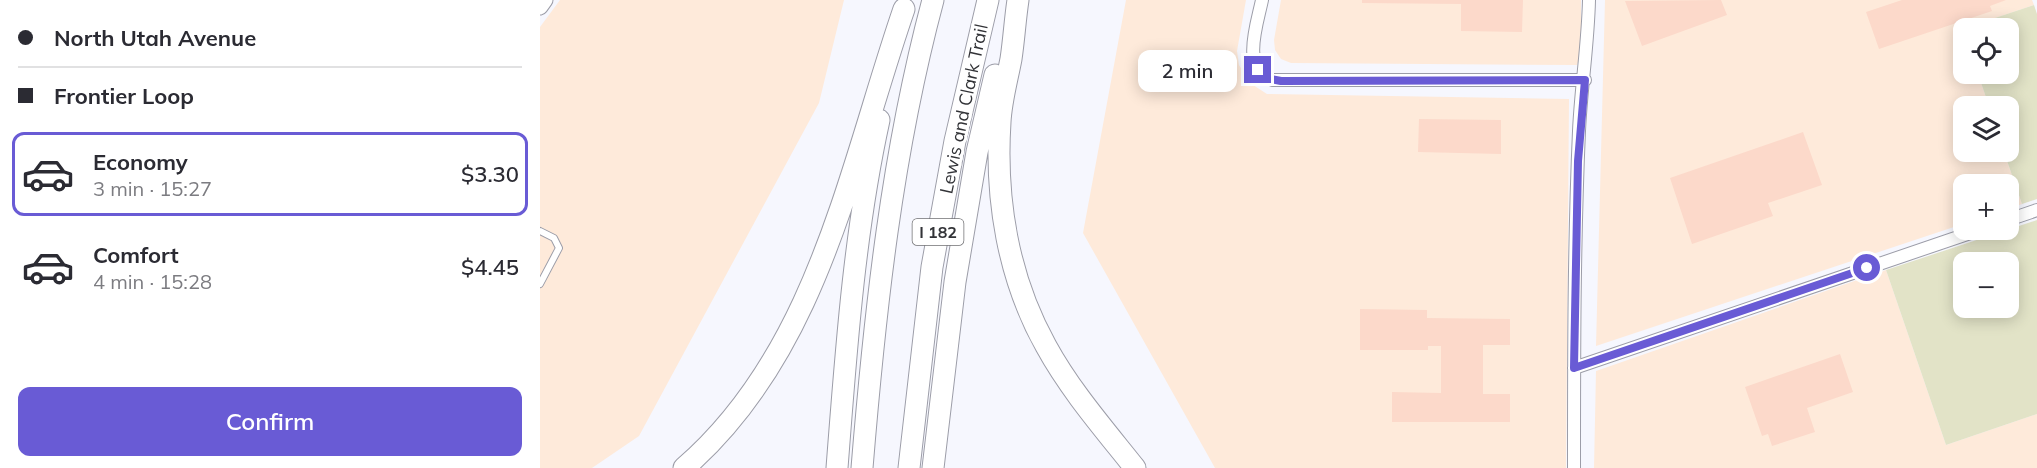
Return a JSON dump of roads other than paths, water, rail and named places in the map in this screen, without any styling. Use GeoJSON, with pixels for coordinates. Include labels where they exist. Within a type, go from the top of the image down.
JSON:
{"type":"FeatureCollection","features":[{"type":"Feature","properties":{"kind":"highway","name":"I 182"},"geometry":{"type":"LineString","coordinates":[[862,468],[878,291],[914,81],[933,0]]}},
{"type":"Feature","properties":{"kind":"highway","name":"Lewis and Clark Trail"},"geometry":{"type":"LineString","coordinates":[[909,468],[932,267],[957,130],[988,0]]}},
{"type":"Feature","properties":{"kind":"highway"},"geometry":{"type":"LineString","coordinates":[[933,468],[947,333],[975,164],[986,109],[1017,0]]}},
{"type":"Feature","properties":{"kind":"highway"},"geometry":{"type":"LineString","coordinates":[[1017,0],[1000,119],[999,149],[999,190],[1009,248],[1022,292],[1046,347],[1064,375],[1135,468]]}},
{"type":"Feature","properties":{"kind":"highway"},"geometry":{"type":"LineString","coordinates":[[684,468],[742,404],[782,345],[806,301],[827,251],[906,5]]}},
{"type":"Feature","properties":{"kind":"highway"},"geometry":{"type":"LineString","coordinates":[[837,468],[848,334],[867,192],[876,135],[906,5]]}},
{"type":"Feature","properties":{"kind":"street"},"geometry":{"type":"LineString","coordinates":[[540,7],[545,0]]}},
{"type":"Feature","properties":{"kind":"street"},"geometry":{"type":"LineString","coordinates":[[1262,0],[1254,58],[1261,74],[1273,80],[1585,80]]}},
{"type":"Feature","properties":{"kind":"street"},"geometry":{"type":"LineString","coordinates":[[1574,468],[1578,161],[1589,0]]}},
{"type":"Feature","properties":{"kind":"street"},"geometry":{"type":"LineString","coordinates":[[2019,216],[2037,210]]}},
{"type":"Feature","properties":{"kind":"street"},"geometry":{"type":"LineString","coordinates":[[1574,368],[1953,239]]}},
{"type":"Feature","properties":{"kind":"lane"},"geometry":{"type":"LineString","coordinates":[[540,231],[554,238],[559,248],[540,284]]}}]}
